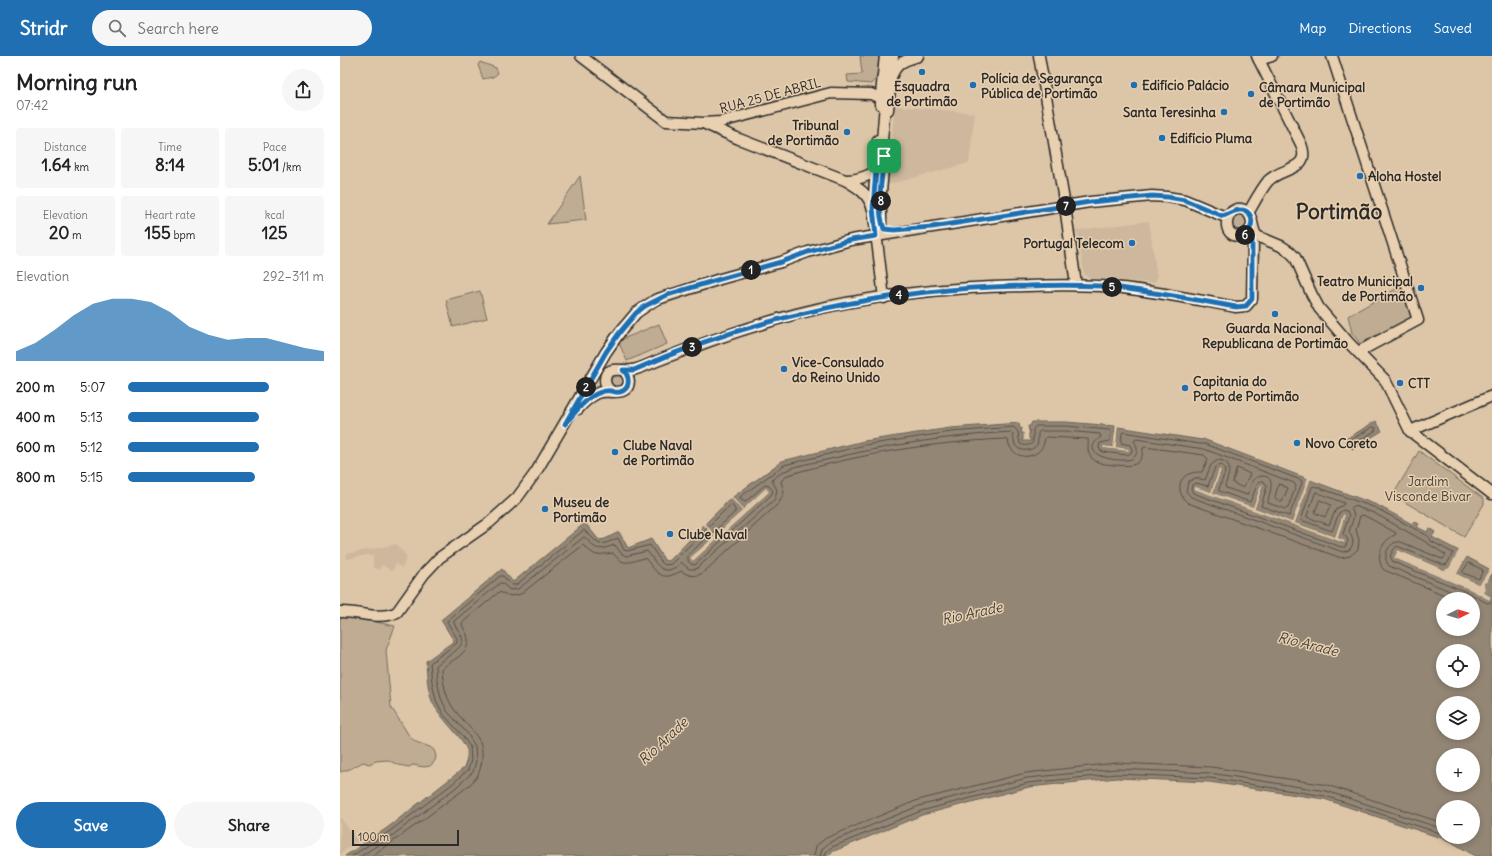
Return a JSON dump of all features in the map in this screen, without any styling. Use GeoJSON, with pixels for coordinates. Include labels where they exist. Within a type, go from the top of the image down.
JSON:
{"type":"FeatureCollection","features":[{"type":"Feature","properties":{"kind":"street","name":"RUA 25 DE ABRIL"},"geometry":{"type":"LineString","coordinates":[[581,56],[666,121],[703,123],[720,122],[831,92],[871,94],[881,98]]}},
{"type":"Feature","properties":{"kind":"street"},"geometry":{"type":"LineString","coordinates":[[873,208],[885,56]]}},
{"type":"Feature","properties":{"kind":"street"},"geometry":{"type":"LineString","coordinates":[[871,94],[880,92],[887,64],[894,56]]}},
{"type":"Feature","properties":{"kind":"street"},"geometry":{"type":"LineString","coordinates":[[894,56],[902,58],[916,57]]}},
{"type":"Feature","properties":{"kind":"street"},"geometry":{"type":"LineString","coordinates":[[879,236],[884,156],[894,56]]}},
{"type":"Feature","properties":{"kind":"street"},"geometry":{"type":"LineString","coordinates":[[1039,56],[1065,206],[1076,285]]}},
{"type":"Feature","properties":{"kind":"street"},"geometry":{"type":"LineString","coordinates":[[1248,213],[1269,181],[1301,163],[1304,156],[1301,144],[1258,58],[1272,56]]}},
{"type":"Feature","properties":{"kind":"street"},"geometry":{"type":"LineString","coordinates":[[1332,56],[1418,320],[1358,352]]}},
{"type":"Feature","properties":{"kind":"street"},"geometry":{"type":"LineString","coordinates":[[891,80],[895,67],[899,63],[916,57]]}},
{"type":"Feature","properties":{"kind":"street"},"geometry":{"type":"LineString","coordinates":[[845,180],[855,180],[865,177],[876,170],[881,164],[884,156],[882,143],[885,104],[881,98]]}},
{"type":"Feature","properties":{"kind":"street"},"geometry":{"type":"LineString","coordinates":[[703,123],[762,148],[845,180],[863,192],[873,208],[879,236],[886,297]]}},
{"type":"Feature","properties":{"kind":"street"},"geometry":{"type":"LineString","coordinates":[[340,612],[372,616],[391,615],[397,612],[430,567],[440,558],[489,523],[517,498],[536,472],[606,352],[636,313],[655,300],[667,295],[851,240],[1090,202],[1152,196],[1167,197],[1185,200],[1223,216],[1238,210],[1248,213],[1257,236],[1281,246],[1295,257],[1310,293],[1319,308],[1341,334],[1385,380],[1410,431],[1492,494]]}},
{"type":"Feature","properties":{"kind":"street"},"geometry":{"type":"LineString","coordinates":[[1231,213],[1227,219],[1228,229],[1232,233],[1237,235],[1245,234],[1252,226]]}},
{"type":"Feature","properties":{"kind":"street"},"geometry":{"type":"LineString","coordinates":[[881,222],[884,229],[894,230],[932,227]]}},
{"type":"Feature","properties":{"kind":"street"},"geometry":{"type":"LineString","coordinates":[[576,405],[591,388],[615,369],[634,370],[699,344],[796,314],[886,297],[986,286],[1076,285],[1124,289],[1168,295],[1236,307],[1246,306],[1252,299],[1253,244],[1252,239],[1245,234]]}},
{"type":"Feature","properties":{"kind":"street"},"geometry":{"type":"LineString","coordinates":[[606,352],[605,367],[607,388],[611,391],[616,393],[627,388],[629,378],[623,370]]}},
{"type":"Feature","properties":{"kind":"street"},"geometry":{"type":"LineString","coordinates":[[565,424],[582,404],[591,397],[598,393],[611,391]]}},
{"type":"Feature","properties":{"kind":"street"},"geometry":{"type":"LineString","coordinates":[[1410,431],[1492,396]]}},
{"type":"Feature","properties":{"kind":"shaded area"},"geometry":{"type":"Polygon","coordinates":[[[895,106],[975,113],[969,163],[887,185],[895,106]]]}},
{"type":"Feature","properties":{"kind":"shaded area"},"geometry":{"type":"Polygon","coordinates":[[[1149,221],[1157,278],[1154,283],[1089,278],[1084,274],[1078,233],[1071,231],[1149,221]]]}},
{"type":"Feature","properties":{"kind":"shaded area"},"geometry":{"type":"Polygon","coordinates":[[[397,544],[407,556],[402,568],[396,564],[392,571],[382,565],[379,570],[373,567],[373,557],[367,555],[347,559],[346,554],[397,544]]]}},
{"type":"Feature","properties":{"kind":"shaded area"},"geometry":{"type":"Polygon","coordinates":[[[340,817],[358,841],[340,854],[340,817]]]}},
{"type":"Feature","properties":{"kind":"green space"},"geometry":{"type":"Polygon","coordinates":[[[860,56],[879,56],[877,77],[871,84],[848,82],[847,75],[862,74],[860,56]]]}},
{"type":"Feature","properties":{"kind":"green space"},"geometry":{"type":"Polygon","coordinates":[[[480,62],[496,68],[498,73],[493,77],[483,79],[478,65],[480,62]]]}},
{"type":"Feature","properties":{"kind":"green space"},"geometry":{"type":"Polygon","coordinates":[[[580,176],[586,220],[547,224],[580,176]]]}},
{"type":"Feature","properties":{"kind":"green space"},"geometry":{"type":"Polygon","coordinates":[[[1236,215],[1242,215],[1247,220],[1245,229],[1242,231],[1236,231],[1231,226],[1231,220],[1236,215]]]}},
{"type":"Feature","properties":{"kind":"green space"},"geometry":{"type":"Polygon","coordinates":[[[1403,285],[1415,319],[1362,346],[1352,333],[1348,316],[1403,285]]]}},
{"type":"Feature","properties":{"kind":"green space"},"geometry":{"type":"Polygon","coordinates":[[[480,291],[487,318],[453,327],[446,300],[480,291]]]}},
{"type":"Feature","properties":{"kind":"green space"},"geometry":{"type":"Polygon","coordinates":[[[659,324],[667,344],[627,361],[618,341],[659,324]]]}},
{"type":"Feature","properties":{"kind":"green space"},"geometry":{"type":"Polygon","coordinates":[[[617,374],[622,376],[624,381],[622,386],[617,388],[612,386],[610,381],[612,376],[617,374]]]}},
{"type":"Feature","properties":{"kind":"green space","name":"Jardim Visconde Bivar"},"geometry":{"type":"Polygon","coordinates":[[[1419,451],[1484,499],[1484,504],[1464,537],[1393,495],[1419,451]]]}},
{"type":"Feature","properties":{"kind":"green space"},"geometry":{"type":"Polygon","coordinates":[[[340,616],[395,626],[386,650],[391,707],[410,737],[416,742],[434,750],[436,756],[435,761],[430,766],[424,767],[413,765],[409,767],[398,765],[388,760],[376,761],[369,764],[363,762],[350,769],[340,772],[340,616]]]}},
{"type":"Feature","properties":{"kind":"water"},"geometry":{"type":"Polygon","coordinates":[[[1376,421],[1382,431],[1352,449],[1346,439],[1376,421]]]}},
{"type":"Feature","properties":{"kind":"water","name":"Rio Arade"},"geometry":{"type":"Polygon","coordinates":[[[1032,422],[1066,422],[1115,426],[1113,447],[1103,446],[1103,448],[1128,451],[1128,449],[1116,447],[1118,427],[1203,439],[1308,479],[1292,522],[1255,508],[1263,486],[1261,485],[1253,507],[1213,493],[1221,470],[1219,469],[1211,492],[1195,489],[1344,543],[1345,541],[1338,538],[1345,515],[1343,514],[1335,537],[1295,523],[1310,480],[1377,505],[1412,524],[1414,521],[1419,524],[1417,527],[1427,532],[1429,528],[1435,532],[1432,537],[1459,551],[1449,568],[1444,570],[1398,550],[1394,558],[1475,592],[1436,592],[1436,636],[1480,636],[1480,595],[1489,600],[1491,597],[1483,592],[1485,590],[1484,583],[1487,582],[1492,574],[1492,856],[1475,856],[1455,844],[1480,844],[1480,800],[1436,800],[1436,836],[1324,799],[1209,782],[1117,778],[1029,787],[922,815],[834,851],[827,856],[345,856],[387,828],[464,768],[467,750],[461,739],[440,714],[432,701],[428,686],[426,661],[454,641],[441,620],[502,569],[513,582],[585,523],[599,540],[605,539],[619,532],[628,548],[651,539],[665,561],[670,560],[704,525],[714,536],[691,558],[693,561],[769,492],[766,489],[743,509],[733,497],[782,461],[864,441],[950,428],[1019,423],[1020,429],[1022,428],[1021,433],[1023,433],[1022,441],[1031,441],[1031,439],[1029,439],[1030,431],[1028,426],[1030,426],[1032,422]]]}},
{"type":"Feature","properties":{"kind":"water"},"geometry":{"type":"Polygon","coordinates":[[[731,498],[742,511],[715,535],[705,524],[731,498]]]}},
{"type":"Feature","properties":{"kind":"water"},"geometry":{"type":"Polygon","coordinates":[[[1467,557],[1489,569],[1482,582],[1478,584],[1457,574],[1467,557]]]}},
{"type":"Feature","properties":{"kind":"pier"},"geometry":{"type":"Polygon","coordinates":[[[1116,425],[1118,425],[1116,447],[1129,449],[1128,451],[1103,448],[1103,446],[1113,447],[1116,425]]]}},
{"type":"Feature","properties":{"kind":"pier"},"geometry":{"type":"Polygon","coordinates":[[[1219,469],[1221,470],[1213,493],[1253,507],[1261,485],[1263,485],[1255,508],[1292,522],[1308,477],[1311,478],[1295,523],[1335,537],[1343,514],[1345,515],[1338,538],[1345,541],[1344,543],[1194,489],[1195,487],[1211,492],[1219,469]]]}},
{"type":"Feature","properties":{"kind":"pier"},"geometry":{"type":"Polygon","coordinates":[[[766,488],[769,492],[693,561],[690,558],[714,537],[702,523],[704,522],[715,535],[742,511],[730,497],[731,496],[743,509],[766,488]]]}},
{"type":"Feature","properties":{"kind":"pier"},"geometry":{"type":"Polygon","coordinates":[[[1398,550],[1444,570],[1449,568],[1459,550],[1461,552],[1451,569],[1444,572],[1398,553],[1397,557],[1480,592],[1475,592],[1394,558],[1398,550]]]}},
{"type":"Feature","properties":{"kind":"pier"},"geometry":{"type":"Polygon","coordinates":[[[1467,555],[1457,574],[1478,584],[1482,581],[1490,568],[1491,569],[1485,581],[1492,572],[1487,582],[1484,583],[1485,590],[1483,592],[1491,597],[1489,600],[1480,595],[1480,592],[1482,593],[1483,584],[1478,586],[1455,575],[1465,556],[1467,555]]]}},
{"type":"Feature","properties":{"kind":"place","name":"Esquadra de Portimão"},"geometry":{"type":"Point","coordinates":[922,72]}},
{"type":"Feature","properties":{"kind":"place","name":"Polícia de Segurança Pública de Portimão"},"geometry":{"type":"Point","coordinates":[973,85]}},
{"type":"Feature","properties":{"kind":"place","name":"Edifício Palácio"},"geometry":{"type":"Point","coordinates":[1134,85]}},
{"type":"Feature","properties":{"kind":"place","name":"Câmara Municipal de Portimão"},"geometry":{"type":"Point","coordinates":[1251,94]}},
{"type":"Feature","properties":{"kind":"place","name":"Santa Teresinha"},"geometry":{"type":"Point","coordinates":[1224,112]}},
{"type":"Feature","properties":{"kind":"place","name":"Tribunal de Portimão"},"geometry":{"type":"Point","coordinates":[847,132]}},
{"type":"Feature","properties":{"kind":"place","name":"Edifício Pluma"},"geometry":{"type":"Point","coordinates":[1162,138]}},
{"type":"Feature","properties":{"kind":"place","name":"Aloha Hostel"},"geometry":{"type":"Point","coordinates":[1360,176]}},
{"type":"Feature","properties":{"kind":"place","name":"Portugal Telecom"},"geometry":{"type":"Point","coordinates":[1132,243]}},
{"type":"Feature","properties":{"kind":"place","name":"Teatro Municipal de Portimão"},"geometry":{"type":"Point","coordinates":[1421,288]}},
{"type":"Feature","properties":{"kind":"place","name":"Guarda Nacional Republicana de Portimão"},"geometry":{"type":"Point","coordinates":[1275,314]}},
{"type":"Feature","properties":{"kind":"place","name":"Vice-Consulado do Reino Unido"},"geometry":{"type":"Point","coordinates":[784,369]}},
{"type":"Feature","properties":{"kind":"place","name":"CTT"},"geometry":{"type":"Point","coordinates":[1400,383]}},
{"type":"Feature","properties":{"kind":"place","name":"Capitania do Porto de Portimão"},"geometry":{"type":"Point","coordinates":[1185,388]}},
{"type":"Feature","properties":{"kind":"place","name":"Novo Coreto"},"geometry":{"type":"Point","coordinates":[1297,443]}},
{"type":"Feature","properties":{"kind":"place","name":"Clube Naval de Portimão"},"geometry":{"type":"Point","coordinates":[615,452]}},
{"type":"Feature","properties":{"kind":"place","name":"Museu de Portimão"},"geometry":{"type":"Point","coordinates":[545,509]}},
{"type":"Feature","properties":{"kind":"place","name":"Clube Naval"},"geometry":{"type":"Point","coordinates":[670,534]}},
{"type":"Feature","properties":{"kind":"district","name":"Portimão"},"geometry":{"type":"Point","coordinates":[1339,212]}},
{"type":"Feature","properties":{"kind":"route"},"geometry":{"type":"LineString","coordinates":[[884,156],[880,206],[881,222],[884,229],[894,230],[932,227],[1090,202],[1152,196],[1185,200],[1212,210],[1223,216],[1236,210],[1244,211],[1248,214],[1252,221],[1251,229],[1245,234],[1252,239],[1253,244],[1252,299],[1246,306],[1236,307],[1166,294],[1102,286],[986,286],[887,297],[840,305],[796,314],[699,344],[634,370],[623,370],[629,378],[629,383],[625,390],[618,393],[604,391],[598,393],[582,404],[565,424],[606,352],[636,313],[645,306],[667,295],[781,262],[808,252],[851,240],[876,236],[873,208],[876,170],[881,164],[884,156]]}}]}
